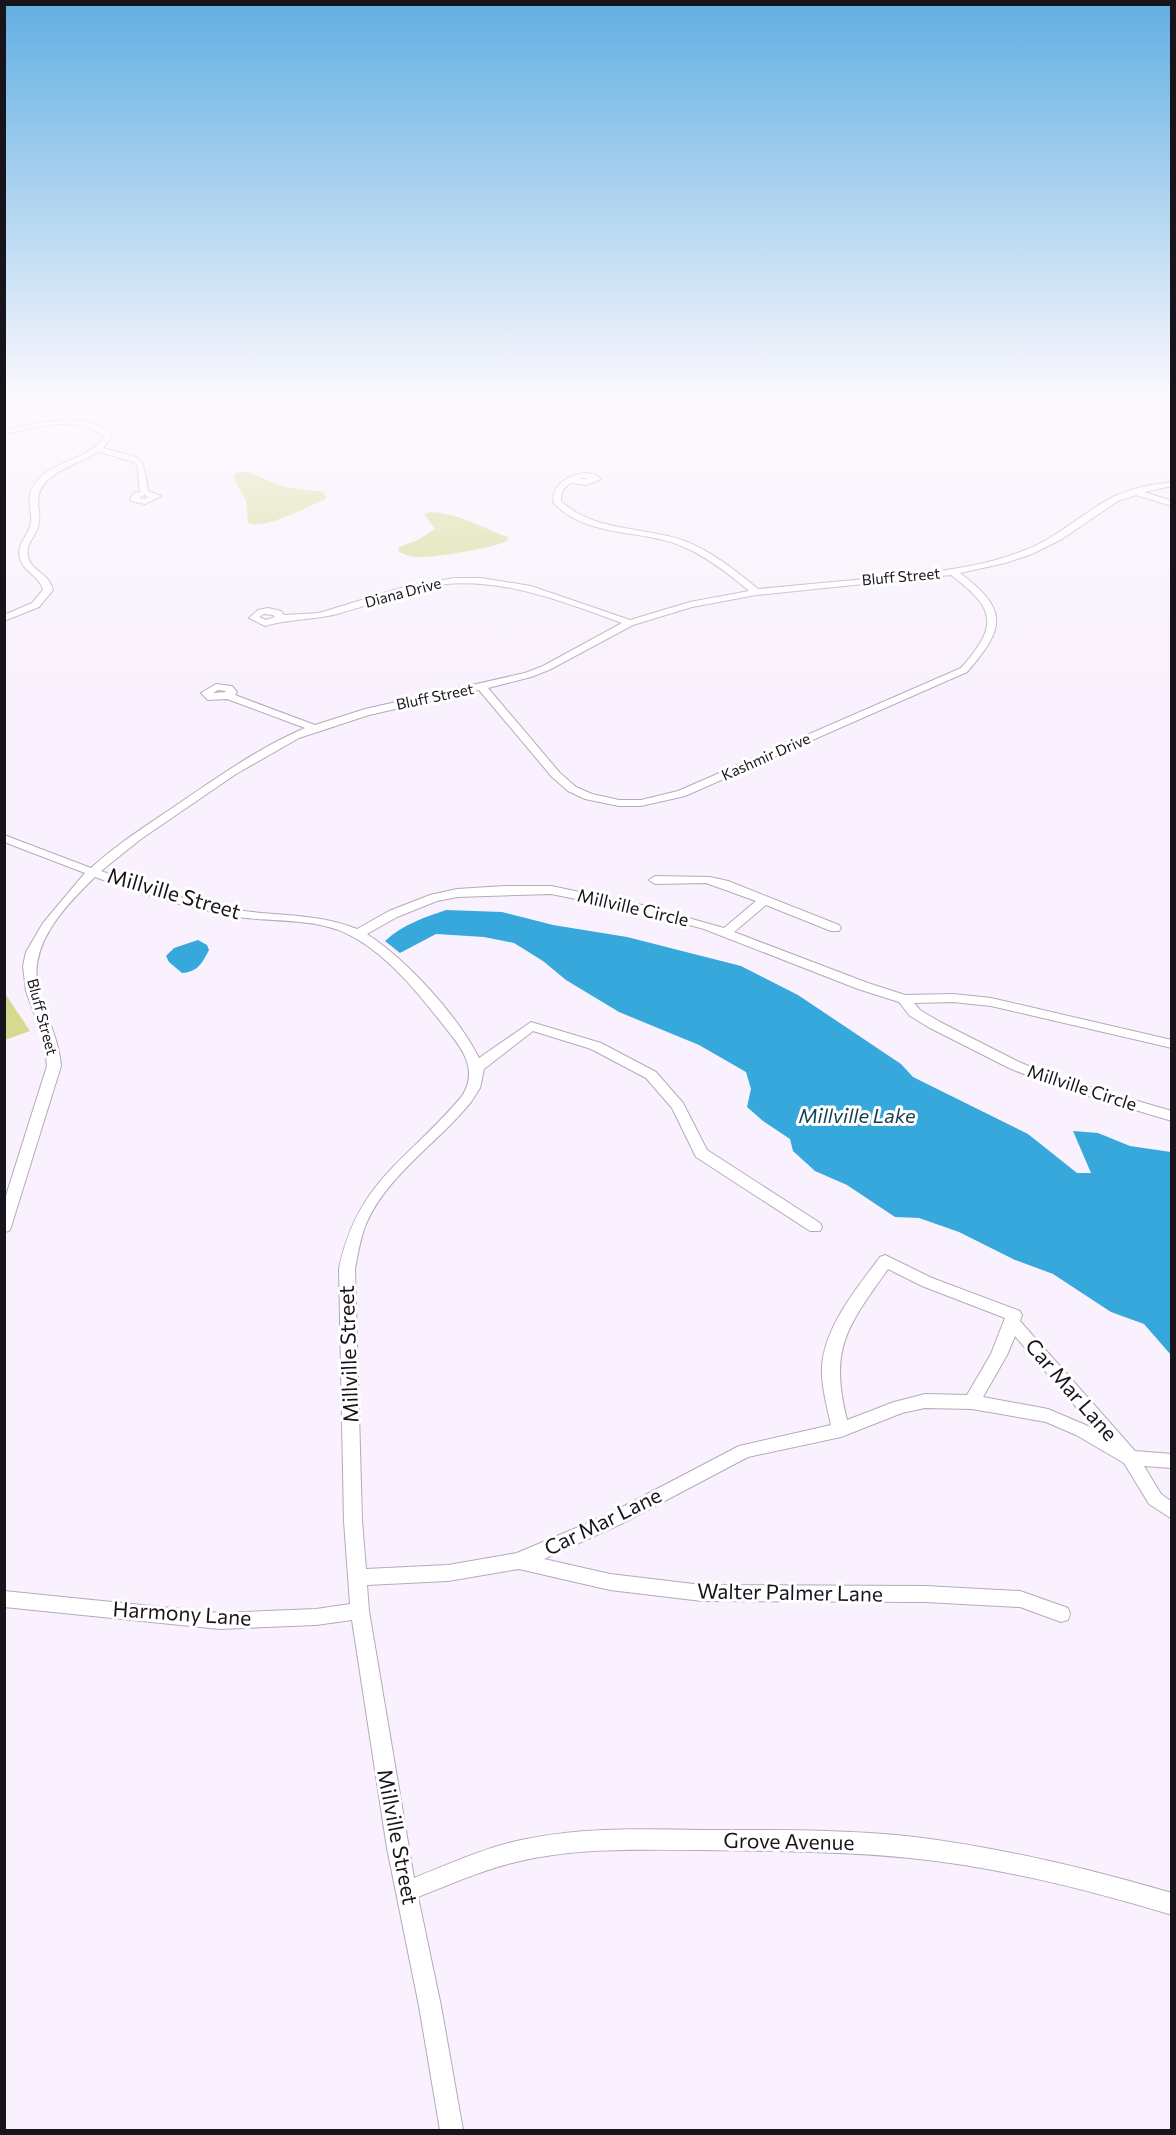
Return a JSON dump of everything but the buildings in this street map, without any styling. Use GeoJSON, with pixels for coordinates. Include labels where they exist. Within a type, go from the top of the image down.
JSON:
{"type":"FeatureCollection","features":[{"type":"Feature","properties":{"kind":"street"},"geometry":{"type":"LineString","coordinates":[[4,618],[40,602],[48,590],[46,581],[29,567],[24,559],[23,550],[34,527],[32,507],[35,495]]}},
{"type":"Feature","properties":{"kind":"street"},"geometry":{"type":"LineString","coordinates":[[556,495],[559,506],[604,526],[679,542],[702,554],[756,592]]}},
{"type":"Feature","properties":{"kind":"street","name":"Bluff Street"},"geometry":{"type":"LineString","coordinates":[[4,1227],[54,1066],[54,1049],[34,996],[29,966],[35,943],[49,921],[95,871],[134,838],[234,771],[276,745],[314,729],[379,709],[482,687],[546,668],[630,623],[690,605],[756,592],[953,572],[1029,552],[1059,537],[1107,503],[1125,495]]}},
{"type":"Feature","properties":{"kind":"street"},"geometry":{"type":"LineString","coordinates":[[1144,495],[1172,504]]}},
{"type":"Feature","properties":{"kind":"street","name":"Kashmir Drive"},"geometry":{"type":"LineString","coordinates":[[482,687],[556,775],[572,789],[589,797],[619,803],[662,800],[707,783],[964,670],[984,650],[993,634],[992,614],[983,598],[953,572]]}},
{"type":"Feature","properties":{"kind":"street","name":"Diana Drive"},"geometry":{"type":"LineString","coordinates":[[280,618],[318,617],[425,585],[477,580],[521,585],[630,623]]}},
{"type":"Feature","properties":{"kind":"street"},"geometry":{"type":"LineString","coordinates":[[228,696],[314,729]]}},
{"type":"Feature","properties":{"kind":"street","name":"Millville Street"},"geometry":{"type":"LineString","coordinates":[[4,838],[95,871],[105,877],[158,894],[230,912],[328,924],[358,934],[379,948],[404,972],[461,1039],[477,1066],[475,1085],[464,1102],[382,1186],[361,1215],[349,1247],[347,1293],[353,1521],[360,1611],[377,1727],[451,2130]]}},
{"type":"Feature","properties":{"kind":"street"},"geometry":{"type":"LineString","coordinates":[[655,880],[706,879],[745,891],[834,928]]}},
{"type":"Feature","properties":{"kind":"street","name":"Millville Circle"},"geometry":{"type":"LineString","coordinates":[[358,934],[393,914],[434,898],[465,893],[528,889],[574,894],[642,909],[727,932],[863,986],[904,999],[953,998],[991,1002],[1172,1044]]}},
{"type":"Feature","properties":{"kind":"street"},"geometry":{"type":"LineString","coordinates":[[727,932],[764,900]]}},
{"type":"Feature","properties":{"kind":"street","name":"Millville Circle"},"geometry":{"type":"LineString","coordinates":[[904,999],[915,1012],[935,1025],[1014,1065],[1053,1081],[1172,1116]]}},
{"type":"Feature","properties":{"kind":"street"},"geometry":{"type":"LineString","coordinates":[[477,1066],[531,1026],[596,1046],[651,1075],[678,1106],[701,1153],[815,1227]]}},
{"type":"Feature","properties":{"kind":"street","name":"Car Mar Lane"},"geometry":{"type":"LineString","coordinates":[[841,1430],[834,1402],[830,1361],[837,1338],[885,1262],[927,1282],[1014,1315],[999,1355],[972,1402]]}},
{"type":"Feature","properties":{"kind":"street","name":"Car Mar Lane"},"geometry":{"type":"LineString","coordinates":[[1012,1322],[1130,1458],[1155,1499],[1172,1512]]}},
{"type":"Feature","properties":{"kind":"street","name":"Car Mar Lane"},"geometry":{"type":"LineString","coordinates":[[357,1577],[448,1573],[519,1561],[615,1519],[745,1451],[841,1430],[900,1407],[925,1401],[972,1402],[1048,1416],[1082,1430],[1130,1458]]}},
{"type":"Feature","properties":{"kind":"street"},"geometry":{"type":"LineString","coordinates":[[1130,1458],[1172,1461]]}},
{"type":"Feature","properties":{"kind":"street","name":"Walter Palmer Lane"},"geometry":{"type":"LineString","coordinates":[[519,1561],[610,1582],[702,1593],[925,1594],[1020,1599],[1060,1614]]}},
{"type":"Feature","properties":{"kind":"street","name":"Harmony Lane"},"geometry":{"type":"LineString","coordinates":[[4,1599],[220,1621],[316,1617],[360,1611]]}},
{"type":"Feature","properties":{"kind":"street","name":"Grove Avenue"},"geometry":{"type":"LineString","coordinates":[[407,1891],[481,1862],[522,1850],[562,1844],[645,1840],[812,1841],[874,1844],[981,1857],[1046,1869],[1112,1885],[1172,1904]]}},
{"type":"Feature","properties":{"kind":"green space"},"geometry":{"type":"Polygon","coordinates":[[[243,495],[326,496],[325,499],[297,512],[255,525],[248,523],[246,500],[243,495]]]}},
{"type":"Feature","properties":{"kind":"green space"},"geometry":{"type":"Polygon","coordinates":[[[430,512],[479,525],[507,537],[508,540],[478,549],[435,556],[414,557],[398,551],[399,547],[418,540],[435,529],[424,514],[430,512]]]}},
{"type":"Feature","properties":{"kind":"green space"},"geometry":{"type":"Polygon","coordinates":[[[4,992],[30,1031],[5,1040],[4,1040],[4,992]]]}},
{"type":"Feature","properties":{"kind":"water","name":"Millville Lake"},"geometry":{"type":"Polygon","coordinates":[[[446,910],[502,912],[553,925],[627,937],[741,966],[798,995],[901,1064],[913,1077],[1028,1134],[1077,1173],[1091,1173],[1073,1131],[1098,1133],[1130,1146],[1171,1152],[1171,1355],[1144,1324],[1111,1312],[1053,1274],[1015,1260],[959,1232],[919,1218],[895,1217],[847,1185],[815,1171],[793,1151],[790,1139],[747,1107],[751,1089],[746,1072],[699,1045],[619,1012],[566,980],[543,961],[514,943],[484,937],[436,934],[400,953],[385,941],[407,926],[446,910]]]}},
{"type":"Feature","properties":{"kind":"water"},"geometry":{"type":"Polygon","coordinates":[[[198,940],[207,945],[209,950],[196,969],[182,973],[169,962],[166,956],[174,948],[198,940]]]}}]}
